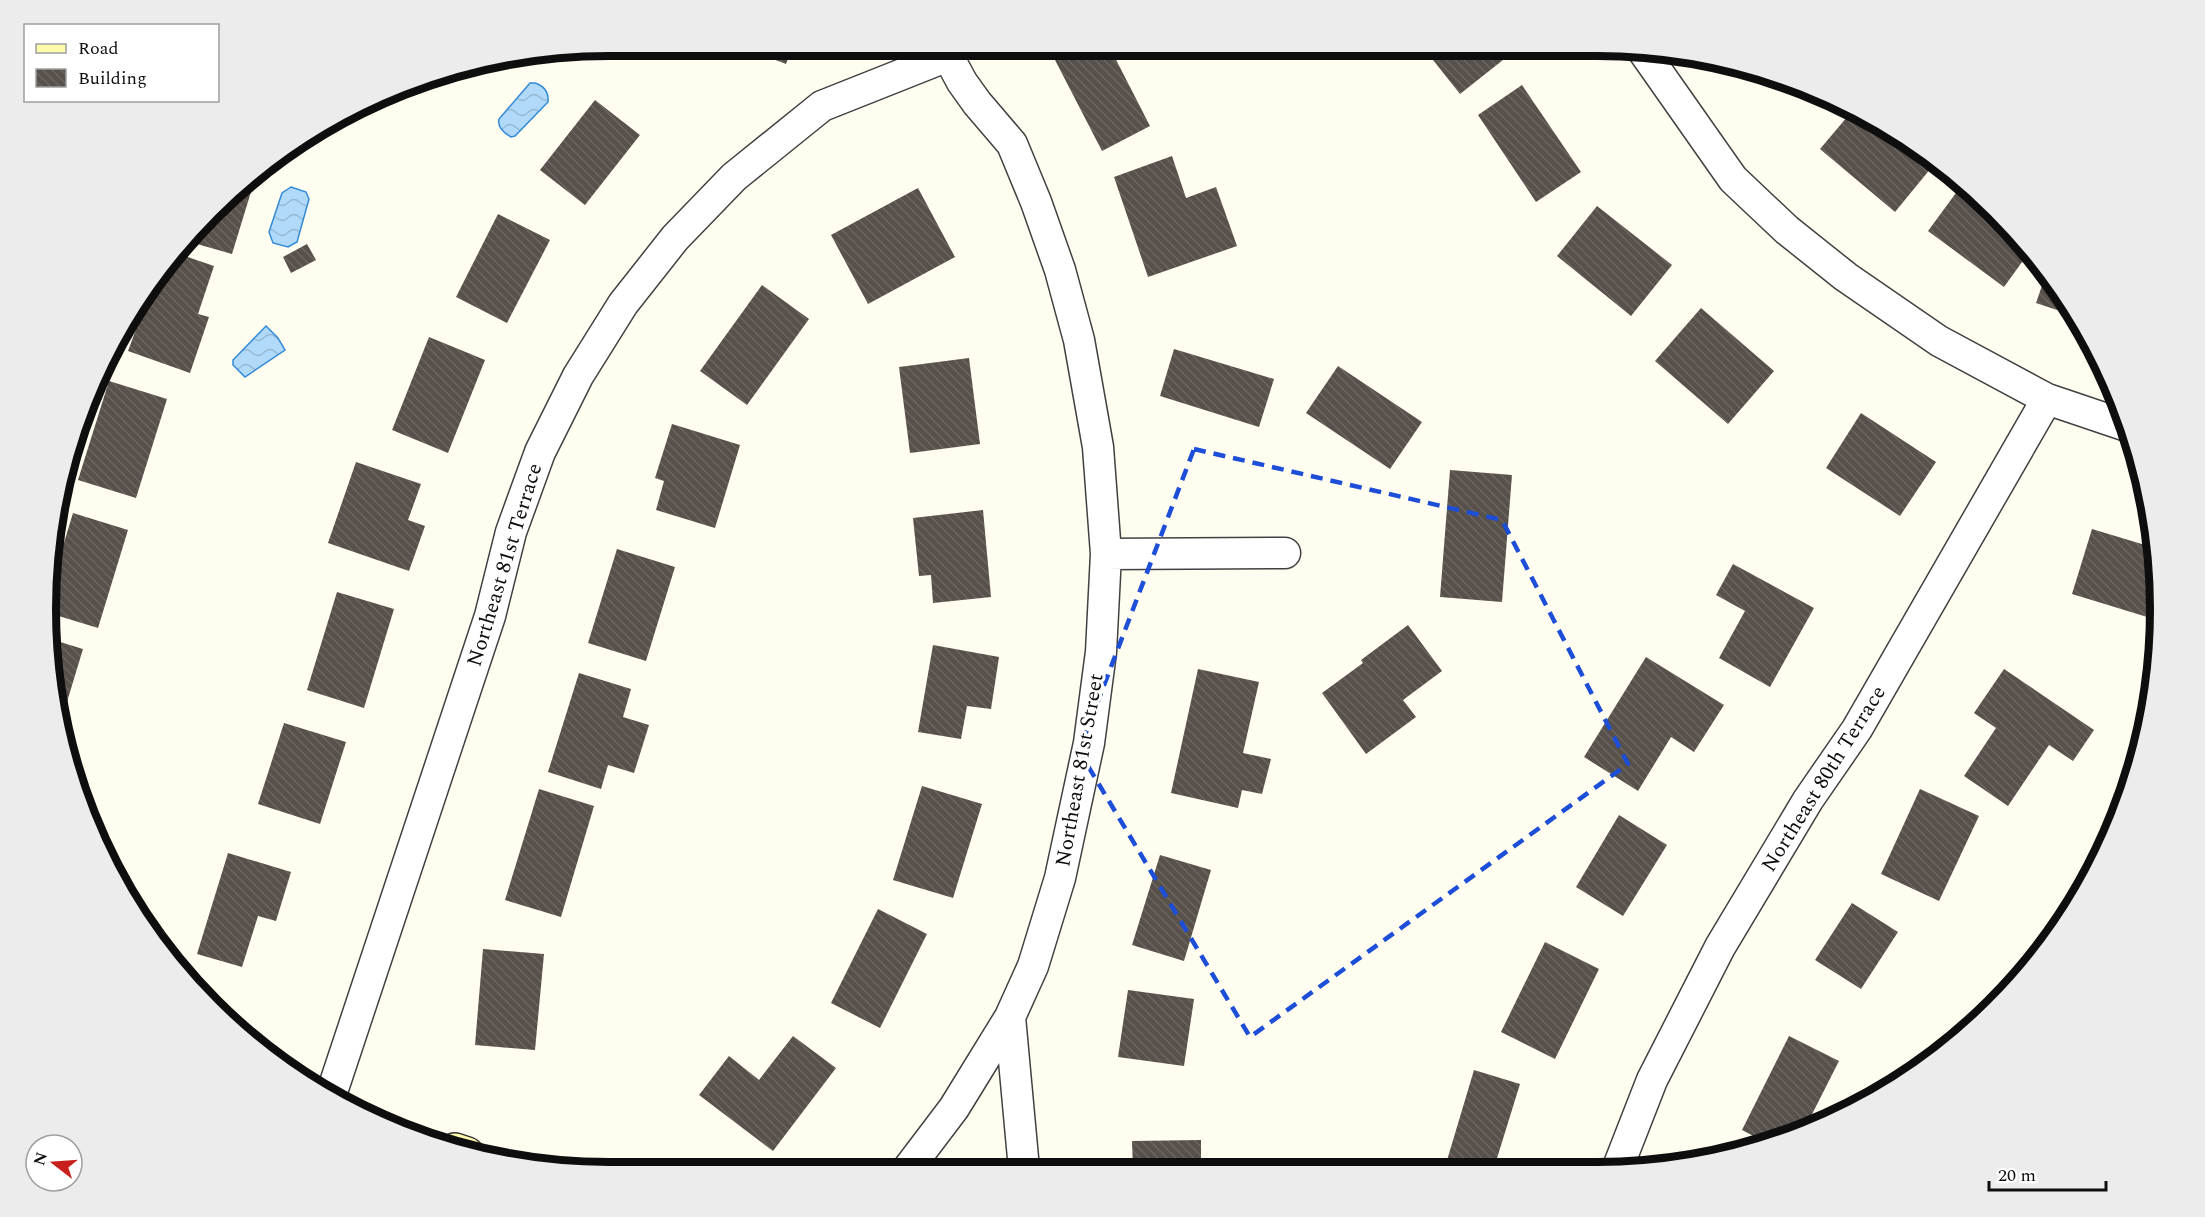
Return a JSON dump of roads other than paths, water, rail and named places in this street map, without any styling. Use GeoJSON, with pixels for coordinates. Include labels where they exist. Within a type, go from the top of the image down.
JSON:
{"type":"FeatureCollection","features":[{"type":"Feature","properties":{"kind":"street","name":"Northeast 81st Terrace"},"geometry":{"type":"LineString","coordinates":[[333,1088],[490,616],[511,532],[540,452],[578,376],[623,304],[675,238],[734,177],[822,106],[934,56]]}},
{"type":"Feature","properties":{"kind":"street","name":"Northeast 81st Street"},"geometry":{"type":"LineString","coordinates":[[913,1162],[954,1108],[1010,1017],[1033,966],[1060,878],[1089,743],[1101,652],[1106,554],[1098,447],[1078,340],[1060,270],[1012,144],[977,103],[948,56]]}},
{"type":"Feature","properties":{"kind":"street"},"geometry":{"type":"LineString","coordinates":[[1648,58],[1733,179],[1787,230],[1846,278],[1939,341],[2047,399],[2117,423]]}},
{"type":"Feature","properties":{"kind":"street","name":"Northeast 80th Terrace"},"geometry":{"type":"LineString","coordinates":[[1620,1161],[1652,1080],[1720,947],[1808,800],[1857,729],[2047,399]]}},
{"type":"Feature","properties":{"kind":"street"},"geometry":{"type":"LineString","coordinates":[[1106,554],[1285,553]]}},
{"type":"Feature","properties":{"kind":"street","name":"Northeast 81st Street"},"geometry":{"type":"LineString","coordinates":[[1010,1017],[1023,1162]]}},
{"type":"Feature","properties":{"kind":"water"},"geometry":{"type":"Polygon","coordinates":[[[530,83],[541,86],[547,92],[548,102],[515,136],[511,137],[502,130],[499,119],[530,83]]]}},
{"type":"Feature","properties":{"kind":"water"},"geometry":{"type":"Polygon","coordinates":[[[291,187],[306,192],[309,199],[297,242],[288,247],[273,243],[269,232],[282,193],[291,187]]]}},
{"type":"Feature","properties":{"kind":"water"},"geometry":{"type":"Polygon","coordinates":[[[266,326],[278,338],[285,350],[245,377],[233,365],[233,360],[266,326]]]}}]}
